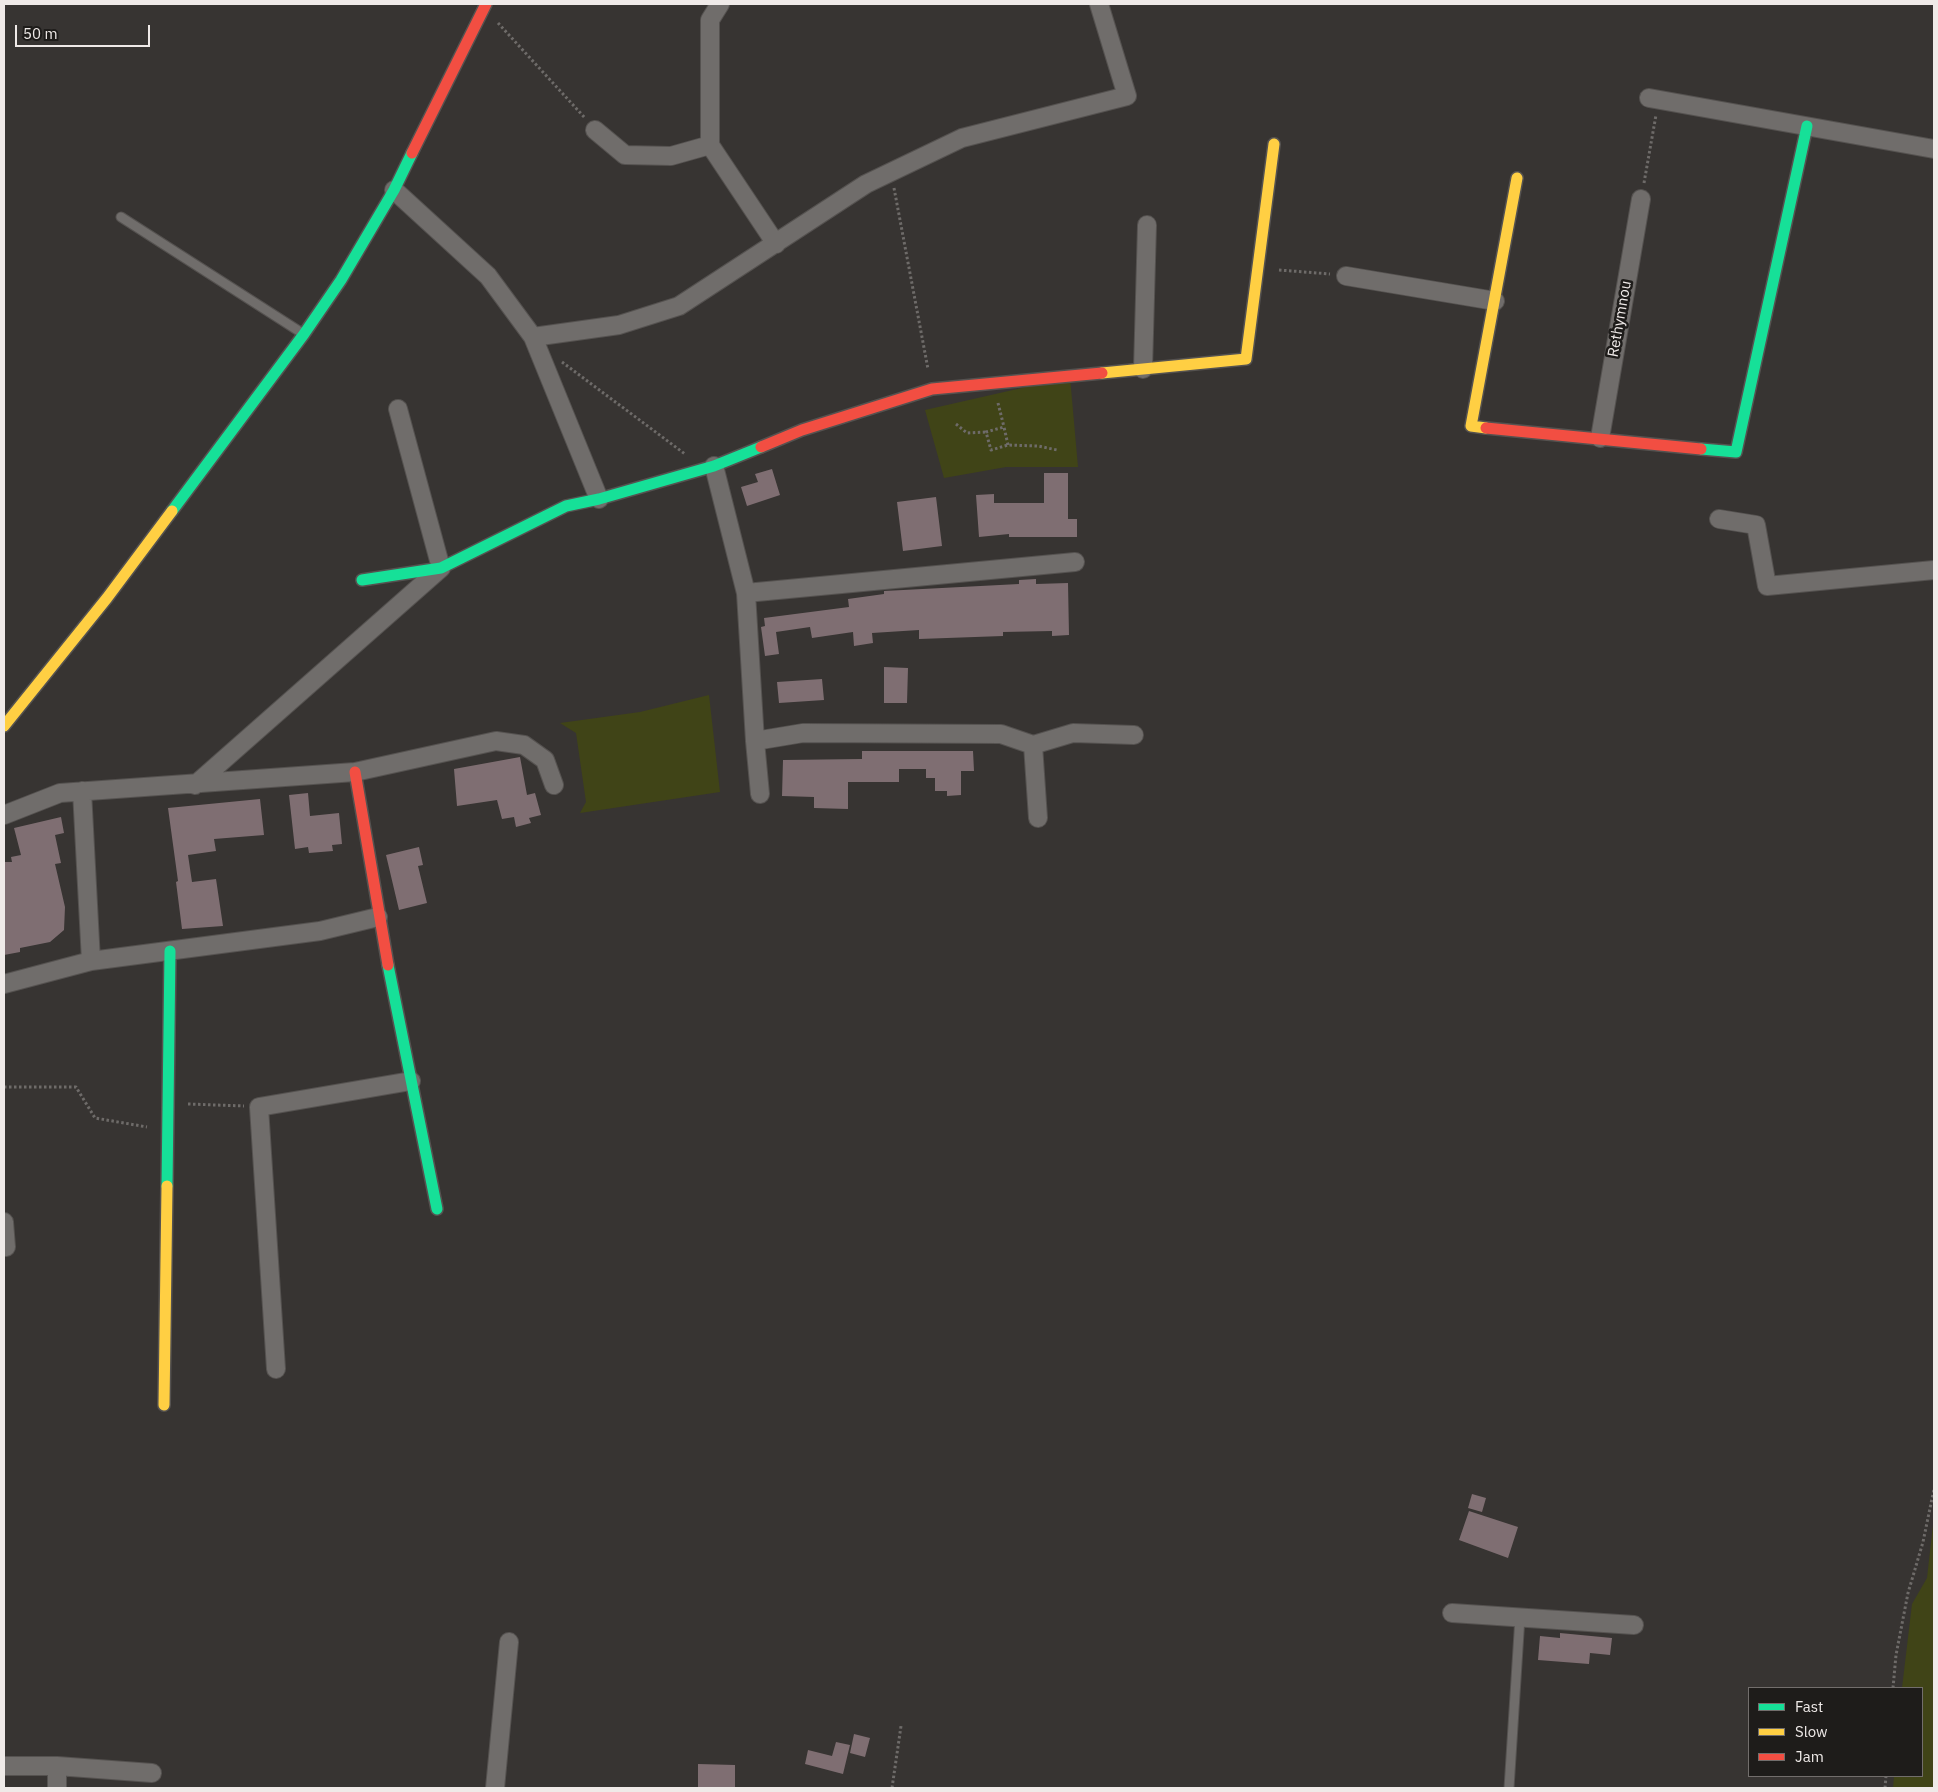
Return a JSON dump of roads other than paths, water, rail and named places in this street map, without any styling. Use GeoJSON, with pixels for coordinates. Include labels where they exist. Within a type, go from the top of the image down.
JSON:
{"type":"FeatureCollection","features":[{"type":"Feature","properties":{"kind":"street"},"geometry":{"type":"LineString","coordinates":[[720,4],[710,20],[710,146],[776,244]]}},
{"type":"Feature","properties":{"kind":"street"},"geometry":{"type":"LineString","coordinates":[[533,337],[619,325],[679,306],[866,184],[962,138],[1127,96],[1099,4]]}},
{"type":"Feature","properties":{"kind":"street"},"geometry":{"type":"LineString","coordinates":[[4,726],[106,598],[304,334],[341,280],[394,190],[485,6]]}},
{"type":"Feature","properties":{"kind":"street"},"geometry":{"type":"LineString","coordinates":[[1654,99],[1934,149]]}},
{"type":"Feature","properties":{"kind":"street"},"geometry":{"type":"LineString","coordinates":[[1517,178],[1471,426],[1736,452],[1807,126]]}},
{"type":"Feature","properties":{"kind":"street"},"geometry":{"type":"LineString","coordinates":[[595,130],[625,155],[671,156],[710,146]]}},
{"type":"Feature","properties":{"kind":"street"},"geometry":{"type":"LineString","coordinates":[[195,785],[441,568],[566,506],[599,499],[709,467],[802,430],[932,389],[1246,359],[1274,144]]}},
{"type":"Feature","properties":{"kind":"street"},"geometry":{"type":"LineString","coordinates":[[394,190],[488,276],[533,337],[599,499]]}},
{"type":"Feature","properties":{"kind":"street","name":"Rethymnou"},"geometry":{"type":"LineString","coordinates":[[1600,438],[1641,199]]}},
{"type":"Feature","properties":{"kind":"street"},"geometry":{"type":"LineString","coordinates":[[1143,369],[1147,225]]}},
{"type":"Feature","properties":{"kind":"street"},"geometry":{"type":"LineString","coordinates":[[1346,276],[1495,301]]}},
{"type":"Feature","properties":{"kind":"street"},"geometry":{"type":"LineString","coordinates":[[398,409],[441,568]]}},
{"type":"Feature","properties":{"kind":"street"},"geometry":{"type":"LineString","coordinates":[[709,467],[746,593],[760,794]]}},
{"type":"Feature","properties":{"kind":"street"},"geometry":{"type":"LineString","coordinates":[[1719,518],[1756,525],[1767,586],[1934,570]]}},
{"type":"Feature","properties":{"kind":"street"},"geometry":{"type":"LineString","coordinates":[[746,593],[1075,562]]}},
{"type":"Feature","properties":{"kind":"street"},"geometry":{"type":"LineString","coordinates":[[362,580],[441,568]]}},
{"type":"Feature","properties":{"kind":"street"},"geometry":{"type":"LineString","coordinates":[[755,741],[803,733],[983,732],[1001,734],[1033,745],[1073,733],[1134,735]]}},
{"type":"Feature","properties":{"kind":"street"},"geometry":{"type":"LineString","coordinates":[[4,815],[60,793],[195,785],[355,772],[496,741],[524,745],[546,760],[554,785]]}},
{"type":"Feature","properties":{"kind":"street"},"geometry":{"type":"LineString","coordinates":[[1033,745],[1038,818]]}},
{"type":"Feature","properties":{"kind":"street"},"geometry":{"type":"LineString","coordinates":[[355,772],[378,917],[437,1209]]}},
{"type":"Feature","properties":{"kind":"street"},"geometry":{"type":"LineString","coordinates":[[82,791],[92,961]]}},
{"type":"Feature","properties":{"kind":"street"},"geometry":{"type":"LineString","coordinates":[[4,984],[92,961],[320,931],[378,917]]}},
{"type":"Feature","properties":{"kind":"street"},"geometry":{"type":"LineString","coordinates":[[164,1405],[170,951]]}},
{"type":"Feature","properties":{"kind":"street"},"geometry":{"type":"LineString","coordinates":[[276,1368],[260,1107],[411,1081]]}},
{"type":"Feature","properties":{"kind":"street"},"geometry":{"type":"LineString","coordinates":[[4,1222],[6,1246]]}},
{"type":"Feature","properties":{"kind":"street"},"geometry":{"type":"LineString","coordinates":[[1452,1613],[1634,1625]]}},
{"type":"Feature","properties":{"kind":"street"},"geometry":{"type":"LineString","coordinates":[[495,1788],[509,1642]]}},
{"type":"Feature","properties":{"kind":"street"},"geometry":{"type":"LineString","coordinates":[[4,1766],[57,1766],[152,1773]]}},
{"type":"Feature","properties":{"kind":"street"},"geometry":{"type":"LineString","coordinates":[[57,1766],[57,1788]]}},
{"type":"Feature","properties":{"kind":"lane"},"geometry":{"type":"LineString","coordinates":[[121,217],[304,334]]}},
{"type":"Feature","properties":{"kind":"lane"},"geometry":{"type":"LineString","coordinates":[[1510,1788],[1520,1617]]}}]}
